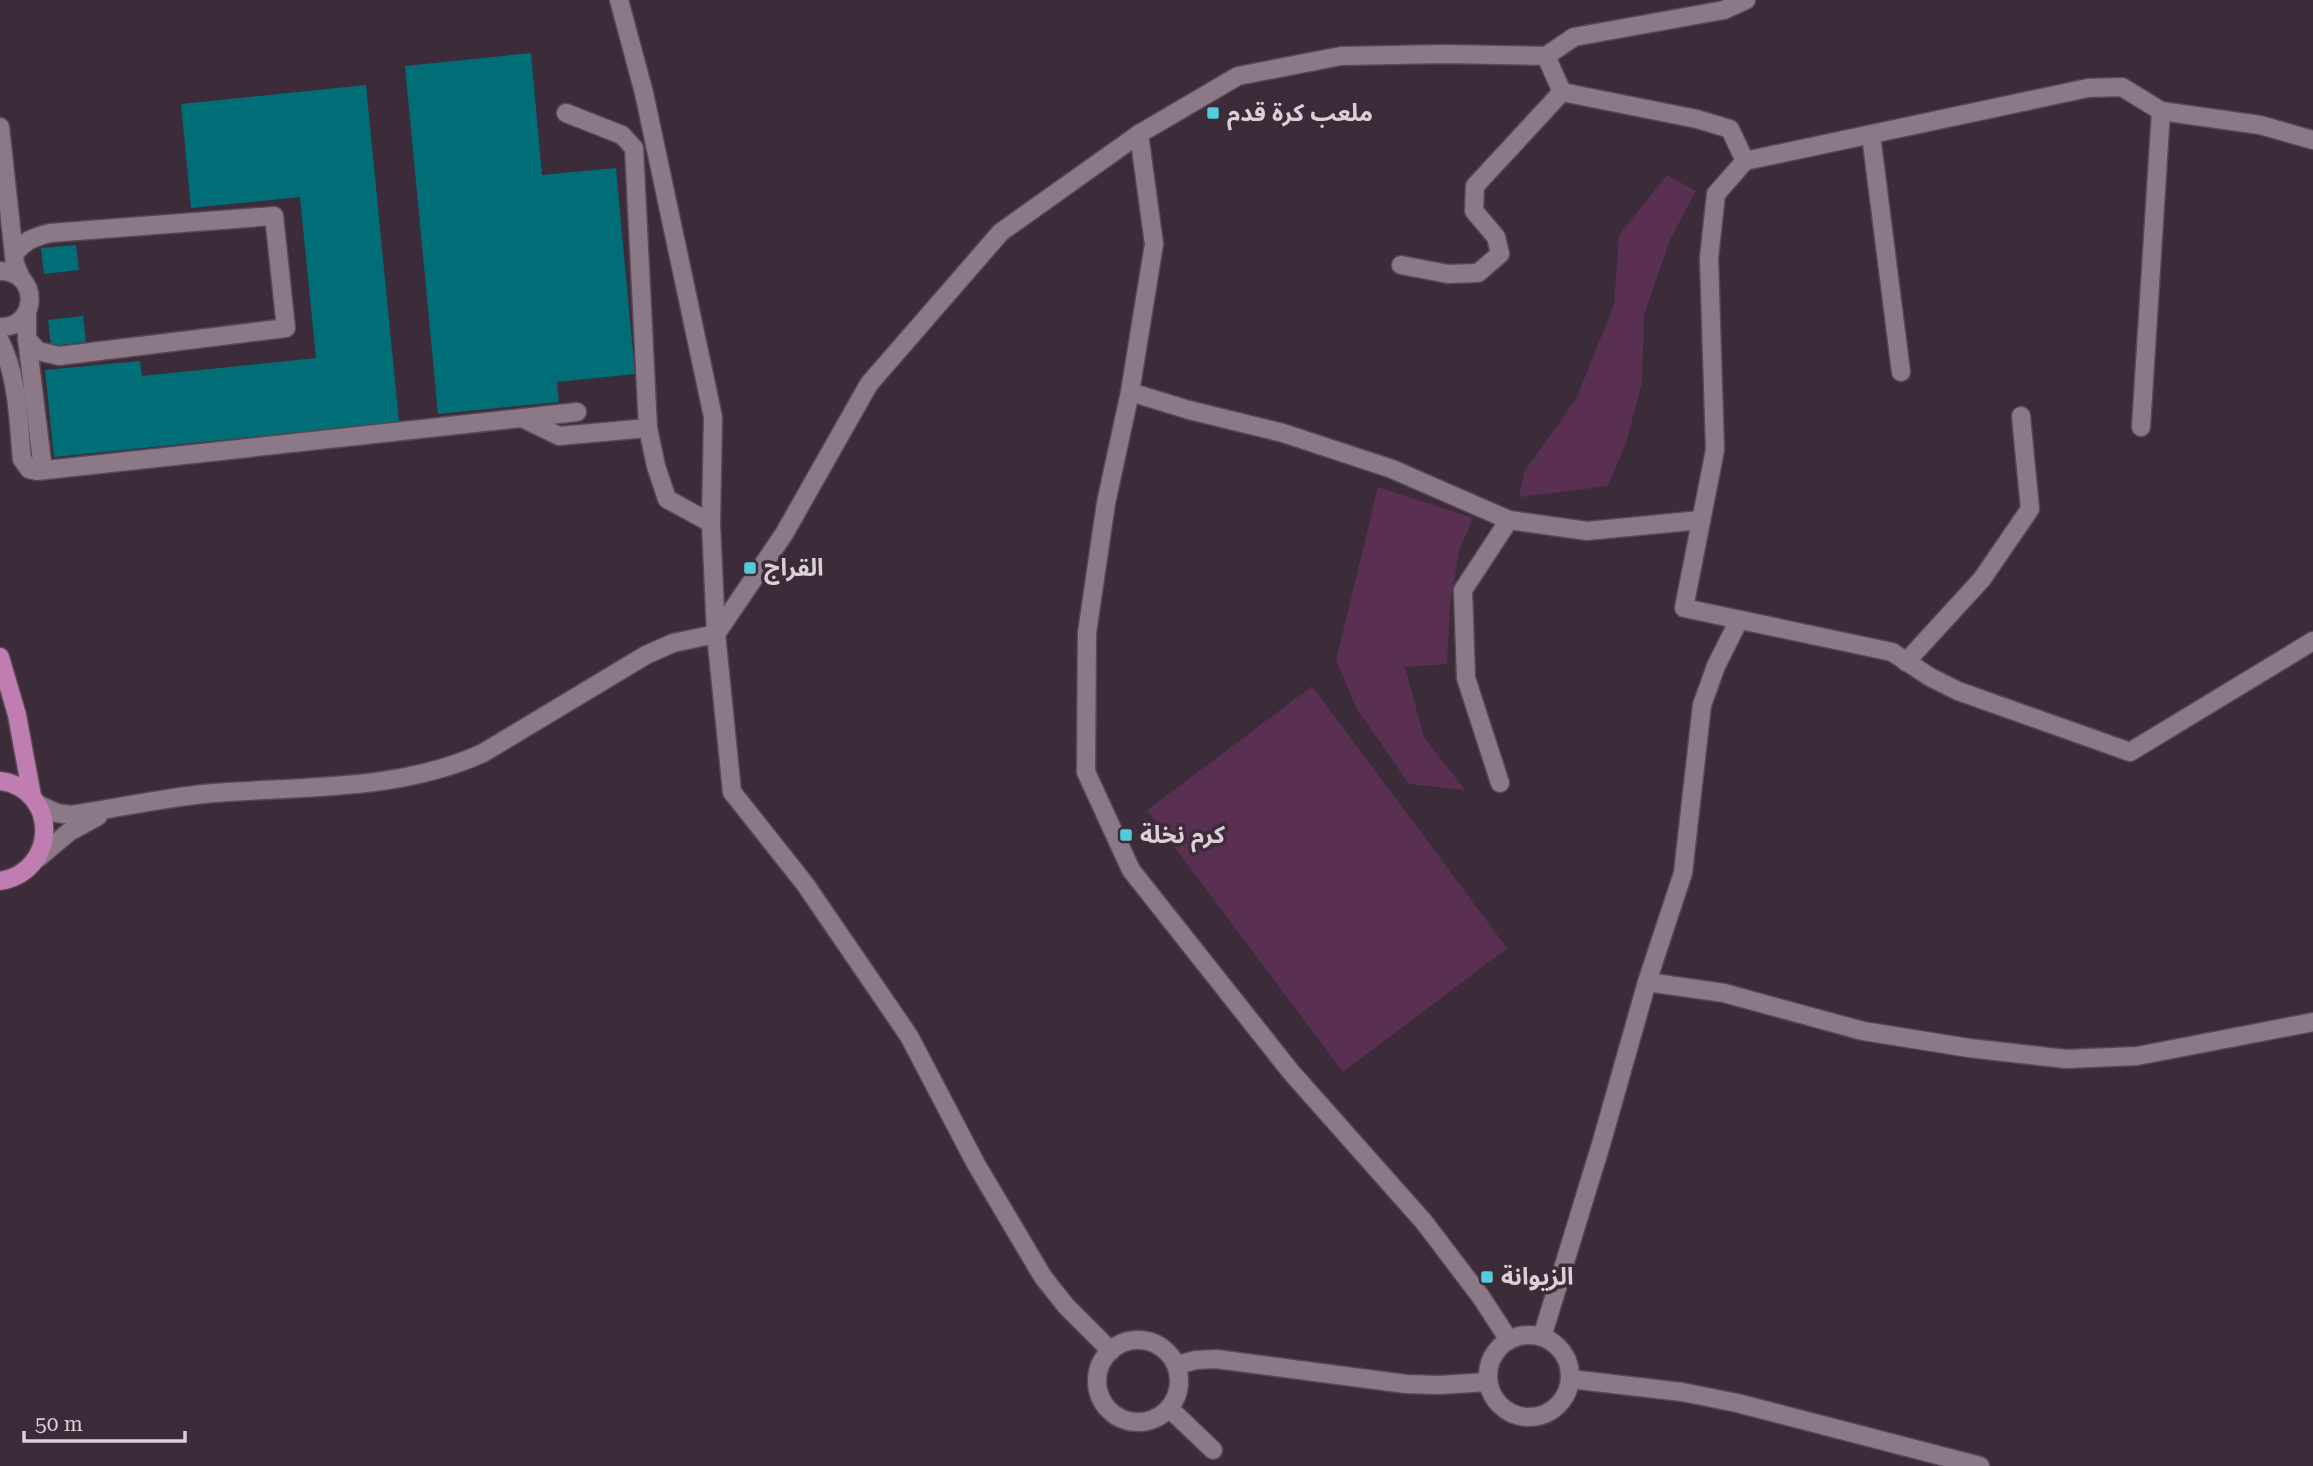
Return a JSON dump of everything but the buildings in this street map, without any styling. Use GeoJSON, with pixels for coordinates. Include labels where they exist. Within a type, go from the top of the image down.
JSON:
{"type":"FeatureCollection","features":[{"type":"Feature","properties":{"kind":"main road"},"geometry":{"type":"LineString","coordinates":[[0,657],[17,715],[34,800],[45,827],[44,843],[37,859],[25,871],[3,884]]}},
{"type":"Feature","properties":{"kind":"main road"},"geometry":{"type":"LineString","coordinates":[[0,781],[19,787],[34,800]]}},
{"type":"Feature","properties":{"kind":"street"},"geometry":{"type":"LineString","coordinates":[[620,0],[644,93],[713,417],[711,523],[716,634],[732,792],[805,884],[909,1036],[976,1164],[1042,1277],[1066,1306],[1111,1351]]}},
{"type":"Feature","properties":{"kind":"street"},"geometry":{"type":"LineString","coordinates":[[34,800],[57,813],[71,815],[175,797],[399,778],[455,766],[515,735],[646,654],[673,643],[716,634],[784,534],[869,384],[1001,232],[1139,134],[1238,76],[1341,57],[1444,54],[1546,56],[1574,37],[1724,10],[1746,0]]}},
{"type":"Feature","properties":{"kind":"street"},"geometry":{"type":"LineString","coordinates":[[1546,56],[1562,92]]}},
{"type":"Feature","properties":{"kind":"street"},"geometry":{"type":"LineString","coordinates":[[2313,140],[2260,125],[2161,111],[2122,88],[2088,88],[1745,161],[1716,194],[1709,258],[1715,450],[1684,608],[1892,652],[1930,677],[1958,691],[2130,752],[2313,641]]}},
{"type":"Feature","properties":{"kind":"street"},"geometry":{"type":"LineString","coordinates":[[1562,92],[1697,119],[1730,129],[1745,161]]}},
{"type":"Feature","properties":{"kind":"street"},"geometry":{"type":"LineString","coordinates":[[1401,265],[1448,274],[1478,273],[1500,254],[1496,237],[1474,211],[1475,186],[1562,92]]}},
{"type":"Feature","properties":{"kind":"street"},"geometry":{"type":"LineString","coordinates":[[2141,427],[2161,111]]}},
{"type":"Feature","properties":{"kind":"street"},"geometry":{"type":"LineString","coordinates":[[566,113],[622,135],[634,148],[648,428],[667,499],[711,523]]}},
{"type":"Feature","properties":{"kind":"street"},"geometry":{"type":"LineString","coordinates":[[0,127],[14,255],[30,295],[27,339],[43,470]]}},
{"type":"Feature","properties":{"kind":"street"},"geometry":{"type":"LineString","coordinates":[[1139,134],[1154,244],[1130,392],[1105,503],[1087,633],[1086,772],[1131,870],[1291,1072],[1424,1222],[1481,1297],[1509,1340]]}},
{"type":"Feature","properties":{"kind":"street"},"geometry":{"type":"LineString","coordinates":[[1871,135],[1901,372]]}},
{"type":"Feature","properties":{"kind":"street"},"geometry":{"type":"LineString","coordinates":[[14,255],[28,240],[50,233],[274,216],[286,328],[59,355],[38,351],[27,339]]}},
{"type":"Feature","properties":{"kind":"street"},"geometry":{"type":"LineString","coordinates":[[0,271],[13,273],[21,278]]}},
{"type":"Feature","properties":{"kind":"street"},"geometry":{"type":"LineString","coordinates":[[0,327],[15,325],[27,313]]}},
{"type":"Feature","properties":{"kind":"street"},"geometry":{"type":"LineString","coordinates":[[0,341],[8,356],[12,374],[22,459],[29,469],[43,470],[577,412]]}},
{"type":"Feature","properties":{"kind":"street"},"geometry":{"type":"LineString","coordinates":[[1130,392],[1189,410],[1283,433],[1392,469],[1509,520],[1587,531],[1702,520]]}},
{"type":"Feature","properties":{"kind":"street"},"geometry":{"type":"LineString","coordinates":[[1906,662],[1982,579],[2030,509],[2021,416]]}},
{"type":"Feature","properties":{"kind":"street"},"geometry":{"type":"LineString","coordinates":[[522,418],[559,436],[648,428]]}},
{"type":"Feature","properties":{"kind":"street"},"geometry":{"type":"LineString","coordinates":[[1500,783],[1466,678],[1463,590],[1509,520]]}},
{"type":"Feature","properties":{"kind":"street"},"geometry":{"type":"LineString","coordinates":[[1542,1337],[1647,982],[1683,873],[1702,705],[1716,666],[1739,620]]}},
{"type":"Feature","properties":{"kind":"street"},"geometry":{"type":"LineString","coordinates":[[37,859],[69,832],[92,818],[117,808]]}},
{"type":"Feature","properties":{"kind":"street"},"geometry":{"type":"LineString","coordinates":[[1647,982],[1724,993],[1863,1031],[1969,1048],[2066,1059],[2137,1056],[2313,1022]]}},
{"type":"Feature","properties":{"kind":"street"},"geometry":{"type":"LineString","coordinates":[[1522,1335],[1542,1337],[1560,1348],[1568,1360],[1570,1379],[1564,1399],[1544,1416],[1517,1416],[1496,1401],[1488,1382],[1491,1360],[1498,1349],[1509,1340],[1522,1335]]}},
{"type":"Feature","properties":{"kind":"street"},"geometry":{"type":"LineString","coordinates":[[1131,1340],[1145,1340],[1170,1353],[1177,1365],[1179,1392],[1170,1408],[1152,1421],[1126,1421],[1104,1406],[1097,1379],[1100,1366],[1118,1345],[1131,1340]]}},
{"type":"Feature","properties":{"kind":"street"},"geometry":{"type":"LineString","coordinates":[[1177,1365],[1216,1359],[1406,1384],[1488,1382]]}},
{"type":"Feature","properties":{"kind":"street"},"geometry":{"type":"LineString","coordinates":[[1570,1379],[1682,1392],[1737,1403],[1980,1466]]}},
{"type":"Feature","properties":{"kind":"street"},"geometry":{"type":"LineString","coordinates":[[1170,1408],[1213,1450]]}},
{"type":"Feature","properties":{"kind":"shaded area"},"geometry":{"type":"Polygon","coordinates":[[[1667,175],[1696,191],[1670,240],[1644,315],[1642,383],[1626,443],[1608,486],[1519,497],[1524,472],[1576,399],[1614,305],[1619,235],[1667,175]]]}},
{"type":"Feature","properties":{"kind":"shaded area"},"geometry":{"type":"Polygon","coordinates":[[[1378,487],[1473,518],[1459,551],[1450,607],[1447,664],[1405,667],[1424,737],[1465,790],[1409,784],[1357,709],[1336,660],[1378,487]]]}},
{"type":"Feature","properties":{"kind":"shaded area"},"geometry":{"type":"Polygon","coordinates":[[[1312,686],[1507,948],[1343,1072],[1147,810],[1312,686]]]}},
{"type":"Feature","properties":{"kind":"place","name":"ملعب كرة قدم"},"geometry":{"type":"Point","coordinates":[1213,113]}},
{"type":"Feature","properties":{"kind":"place","name":"القراج"},"geometry":{"type":"Point","coordinates":[750,568]}},
{"type":"Feature","properties":{"kind":"place","name":"كرم نخلة"},"geometry":{"type":"Point","coordinates":[1126,835]}},
{"type":"Feature","properties":{"kind":"place","name":"الزيوانة"},"geometry":{"type":"Point","coordinates":[1487,1277]}}]}
